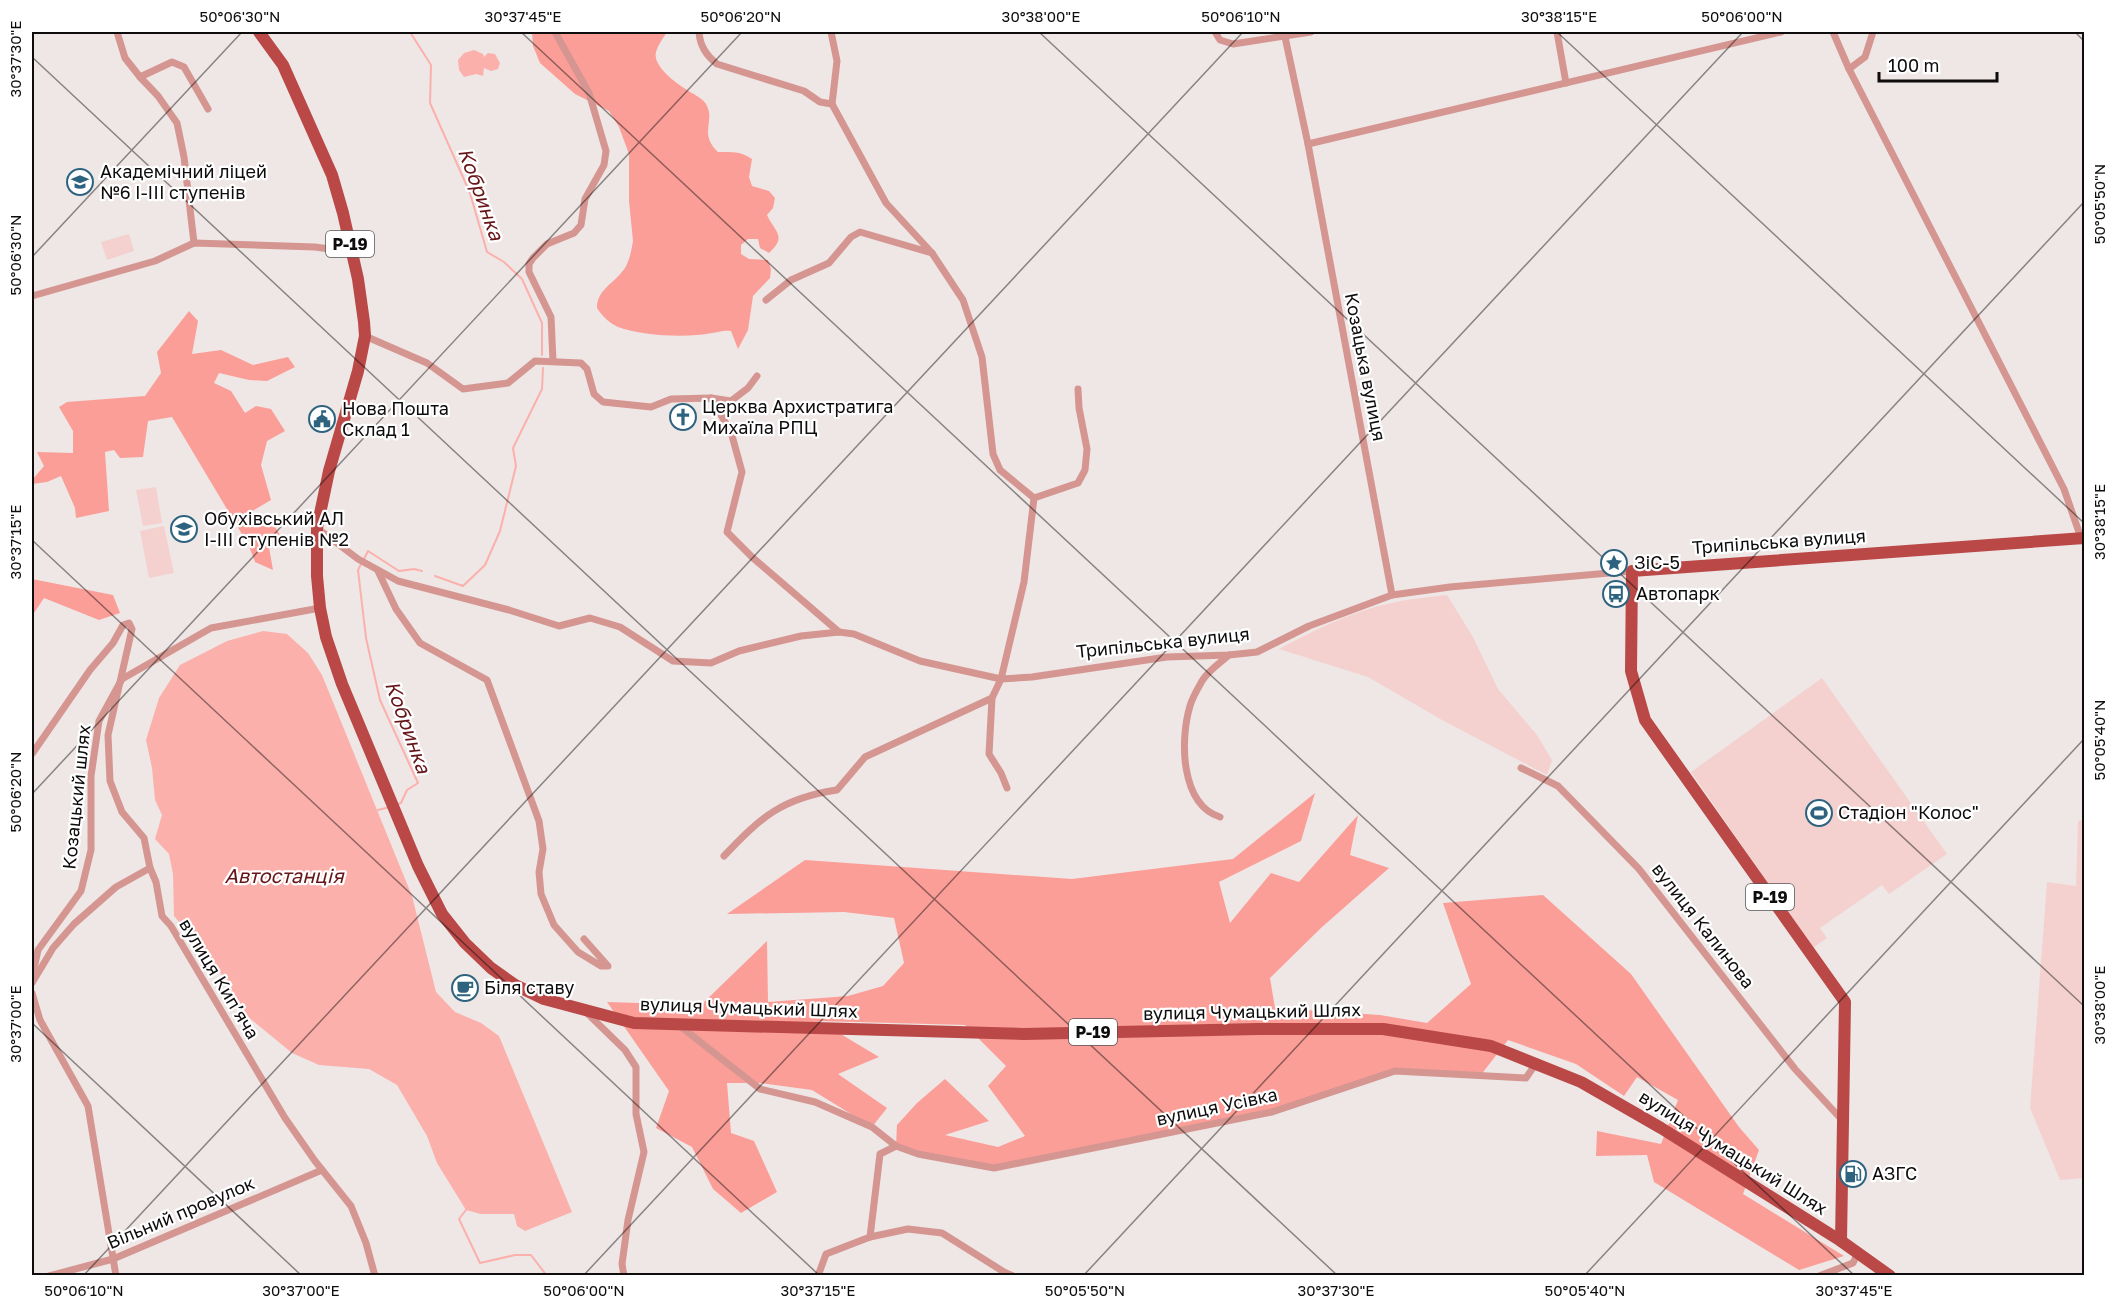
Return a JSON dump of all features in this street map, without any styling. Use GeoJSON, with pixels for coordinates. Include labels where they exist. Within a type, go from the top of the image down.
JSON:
{"type":"FeatureCollection","features":[{"type":"Feature","properties":{"kind":"main road","name":"вулиця Чумацький Шлях"},"geometry":{"type":"LineString","coordinates":[[262,32],[284,65],[322,150],[341,203],[363,308],[365,336],[353,394],[322,501],[317,528],[316,560],[320,608],[326,637],[342,684],[418,866],[442,914],[465,943],[491,968],[515,985],[544,999],[634,1023],[1024,1034],[1246,1029],[1383,1029],[1491,1046],[1537,1062],[1581,1082],[1661,1128],[1841,1241],[1890,1275]]}},
{"type":"Feature","properties":{"kind":"main road","name":"Трипільська вулиця"},"geometry":{"type":"LineString","coordinates":[[1632,571],[2083,538]]}},
{"type":"Feature","properties":{"kind":"main road","name":"Р-19"},"geometry":{"type":"LineString","coordinates":[[1632,571],[1631,671],[1645,720],[1845,1002],[1841,1241]]}},
{"type":"Feature","properties":{"kind":"street"},"geometry":{"type":"LineString","coordinates":[[117,32],[125,58],[158,96],[177,123],[187,176],[194,243]]}},
{"type":"Feature","properties":{"kind":"street"},"geometry":{"type":"LineString","coordinates":[[553,361],[551,317],[529,272],[529,264],[547,244],[574,233],[581,225],[585,199],[604,165],[606,151],[589,93],[555,32]]}},
{"type":"Feature","properties":{"kind":"street"},"geometry":{"type":"LineString","coordinates":[[699,32],[699,42],[708,57],[717,64],[804,92],[820,102],[832,104]]}},
{"type":"Feature","properties":{"kind":"street"},"geometry":{"type":"LineString","coordinates":[[831,32],[837,61],[832,104],[886,203],[932,253],[963,300],[982,357],[993,454],[1000,470],[1035,498]]}},
{"type":"Feature","properties":{"kind":"street"},"geometry":{"type":"LineString","coordinates":[[1215,32],[1220,40],[1233,44],[1311,32]]}},
{"type":"Feature","properties":{"kind":"street"},"geometry":{"type":"LineString","coordinates":[[1557,32],[1566,83]]}},
{"type":"Feature","properties":{"kind":"street"},"geometry":{"type":"LineString","coordinates":[[1308,144],[1782,32]]}},
{"type":"Feature","properties":{"kind":"street","name":"Трипільська вулиця"},"geometry":{"type":"LineString","coordinates":[[1833,32],[1849,69],[2064,489],[2083,538]]}},
{"type":"Feature","properties":{"kind":"street"},"geometry":{"type":"LineString","coordinates":[[1849,69],[1865,57],[1873,32]]}},
{"type":"Feature","properties":{"kind":"street","name":"Козацька вулиця"},"geometry":{"type":"LineString","coordinates":[[1285,37],[1308,144],[1392,595]]}},
{"type":"Feature","properties":{"kind":"street"},"geometry":{"type":"LineString","coordinates":[[140,77],[172,62],[184,67],[208,109]]}},
{"type":"Feature","properties":{"kind":"street"},"geometry":{"type":"LineString","coordinates":[[766,300],[791,280],[829,263],[851,237],[860,232],[932,253]]}},
{"type":"Feature","properties":{"kind":"street"},"geometry":{"type":"LineString","coordinates":[[32,296],[155,261],[194,243],[315,247],[352,252]]}},
{"type":"Feature","properties":{"kind":"street"},"geometry":{"type":"LineString","coordinates":[[365,336],[428,363],[463,389],[508,383],[535,361],[581,363],[587,369],[594,394],[603,402],[651,407],[671,399],[711,398],[731,401],[748,388],[758,376]]}},
{"type":"Feature","properties":{"kind":"street"},"geometry":{"type":"LineString","coordinates":[[1035,498],[1078,483],[1085,470],[1087,449],[1078,408],[1078,389]]}},
{"type":"Feature","properties":{"kind":"street"},"geometry":{"type":"LineString","coordinates":[[711,398],[731,432],[742,472],[727,532],[752,557],[838,632]]}},
{"type":"Feature","properties":{"kind":"street"},"geometry":{"type":"LineString","coordinates":[[1007,788],[989,754],[992,698],[1001,678],[1024,582],[1035,498]]}},
{"type":"Feature","properties":{"kind":"street","name":"Трипільська вулиця"},"geometry":{"type":"LineString","coordinates":[[317,528],[358,559],[398,581],[509,610],[559,626],[590,618],[620,627],[673,661],[711,663],[739,651],[801,636],[838,632],[854,634],[920,661],[1001,678],[1032,677],[1167,657],[1257,652],[1309,626],[1392,595],[1450,587],[1632,571]]}},
{"type":"Feature","properties":{"kind":"street"},"geometry":{"type":"LineString","coordinates":[[378,571],[396,609],[420,643],[487,681],[539,821],[543,849],[539,872],[541,894],[554,925],[578,952],[602,966],[608,966],[585,939]]}},
{"type":"Feature","properties":{"kind":"street"},"geometry":{"type":"LineString","coordinates":[[122,679],[211,628],[320,608]]}},
{"type":"Feature","properties":{"kind":"street"},"geometry":{"type":"LineString","coordinates":[[32,754],[90,670],[113,643],[123,625],[129,623],[132,629],[122,679]]}},
{"type":"Feature","properties":{"kind":"street"},"geometry":{"type":"LineString","coordinates":[[1220,817],[1212,814],[1200,803],[1190,785],[1184,749],[1190,705],[1204,678],[1229,655]]}},
{"type":"Feature","properties":{"kind":"street","name":"вулиця Кипʼяча"},"geometry":{"type":"LineString","coordinates":[[122,679],[108,735],[110,781],[122,812],[144,838],[162,916],[171,926],[285,1118],[351,1206],[366,1243],[375,1275]]}},
{"type":"Feature","properties":{"kind":"street","name":"Козацький шлях"},"geometry":{"type":"LineString","coordinates":[[32,978],[38,950],[81,891],[91,850],[91,776],[99,721],[122,679]]}},
{"type":"Feature","properties":{"kind":"street"},"geometry":{"type":"LineString","coordinates":[[724,856],[752,827],[777,808],[814,794],[837,790],[865,757],[992,698]]}},
{"type":"Feature","properties":{"kind":"street","name":"вулиця Калинова"},"geometry":{"type":"LineString","coordinates":[[1521,768],[1558,786],[1639,868],[1795,1069],[1844,1121]]}},
{"type":"Feature","properties":{"kind":"street"},"geometry":{"type":"LineString","coordinates":[[32,983],[53,948],[74,924],[116,887],[150,868]]}},
{"type":"Feature","properties":{"kind":"street"},"geometry":{"type":"LineString","coordinates":[[32,993],[40,1020],[88,1106],[116,1275]]}},
{"type":"Feature","properties":{"kind":"street"},"geometry":{"type":"LineString","coordinates":[[584,1010],[625,1050],[636,1067],[636,1114],[644,1152],[628,1220],[622,1264],[624,1275]]}},
{"type":"Feature","properties":{"kind":"street","name":"вулиця Усівка"},"geometry":{"type":"LineString","coordinates":[[679,1025],[760,1089],[814,1102],[872,1127],[896,1146],[918,1154],[994,1168],[1272,1112],[1395,1071],[1526,1078],[1537,1062]]}},
{"type":"Feature","properties":{"kind":"street"},"geometry":{"type":"LineString","coordinates":[[870,1237],[880,1154],[896,1146]]}},
{"type":"Feature","properties":{"kind":"street","name":"Вільний провулок"},"geometry":{"type":"LineString","coordinates":[[49,1275],[113,1259],[322,1170]]}},
{"type":"Feature","properties":{"kind":"street"},"geometry":{"type":"LineString","coordinates":[[818,1275],[825,1254],[870,1237],[908,1229],[942,1233],[1004,1272],[1013,1275]]}},
{"type":"Feature","properties":{"kind":"street"},"geometry":{"type":"LineString","coordinates":[[1819,1275],[1853,1263],[1858,1253]]}},
{"type":"Feature","properties":{"kind":"shaded area"},"geometry":{"type":"Polygon","coordinates":[[[532,32],[667,32],[656,52],[661,69],[706,104],[709,110],[709,139],[718,152],[740,153],[752,159],[749,177],[752,186],[769,191],[775,198],[773,208],[767,215],[779,238],[769,253],[760,248],[758,239],[748,239],[741,245],[741,254],[749,259],[768,260],[771,269],[770,278],[753,296],[748,330],[738,349],[731,331],[678,336],[639,332],[615,325],[606,319],[597,308],[599,297],[626,266],[633,241],[629,201],[629,154],[619,127],[609,111],[575,94],[540,63],[533,46],[532,32]]]}},
{"type":"Feature","properties":{"kind":"shaded area"},"geometry":{"type":"Polygon","coordinates":[[[129,234],[134,251],[107,260],[101,242],[129,234]]]}},
{"type":"Feature","properties":{"kind":"shaded area"},"geometry":{"type":"Polygon","coordinates":[[[189,311],[198,321],[192,354],[221,350],[253,365],[288,357],[295,367],[267,381],[249,380],[219,373],[214,383],[231,391],[245,413],[256,406],[271,409],[285,431],[267,441],[261,465],[271,500],[249,513],[254,524],[275,527],[284,541],[269,547],[273,570],[255,562],[249,546],[172,417],[148,421],[143,457],[120,458],[114,450],[105,452],[109,511],[76,518],[75,508],[61,476],[47,482],[32,484],[32,480],[44,466],[37,452],[73,453],[73,431],[59,407],[67,402],[145,396],[161,373],[157,352],[189,311]]]}},
{"type":"Feature","properties":{"kind":"shaded area"},"geometry":{"type":"Polygon","coordinates":[[[156,487],[162,523],[143,526],[136,490],[156,487]]]}},
{"type":"Feature","properties":{"kind":"shaded area"},"geometry":{"type":"Polygon","coordinates":[[[164,526],[174,573],[149,578],[140,531],[164,526]]]}},
{"type":"Feature","properties":{"kind":"shaded area"},"geometry":{"type":"Polygon","coordinates":[[[32,579],[113,595],[120,613],[99,620],[44,598],[32,616],[32,579]]]}},
{"type":"Feature","properties":{"kind":"shaded area"},"geometry":{"type":"Polygon","coordinates":[[[1447,595],[1473,637],[1498,689],[1537,735],[1552,760],[1547,775],[1442,720],[1368,677],[1279,649],[1353,614],[1385,604],[1447,595]]]}},
{"type":"Feature","properties":{"kind":"shaded area","name":"Стадіон \"Колос\""},"geometry":{"type":"Polygon","coordinates":[[[1822,678],[1947,854],[1889,894],[1882,885],[1820,928],[1827,938],[1813,948],[1691,772],[1822,678]]]}},
{"type":"Feature","properties":{"kind":"shaded area"},"geometry":{"type":"Polygon","coordinates":[[[1315,793],[1301,841],[1219,882],[1230,923],[1271,873],[1299,882],[1358,815],[1350,855],[1389,868],[1321,928],[1270,978],[1275,1008],[1380,1015],[1427,1023],[1471,984],[1443,903],[1543,895],[1631,974],[1739,1127],[1759,1150],[1743,1194],[1844,1256],[1799,1270],[1654,1182],[1647,1155],[1596,1156],[1597,1131],[1661,1144],[1678,1100],[1637,1077],[1624,1096],[1576,1064],[1508,1040],[1480,1076],[1395,1071],[1272,1112],[994,1168],[896,1146],[897,1125],[917,1103],[945,1079],[989,1121],[945,1135],[998,1147],[1025,1136],[988,1086],[1006,1066],[965,1025],[819,1021],[879,1057],[838,1074],[887,1108],[872,1127],[812,1090],[761,1083],[727,1083],[731,1133],[754,1141],[777,1192],[741,1213],[713,1189],[692,1147],[656,1128],[669,1091],[607,1002],[701,1005],[767,941],[768,1002],[848,996],[883,986],[904,963],[894,918],[844,912],[727,914],[805,860],[1072,879],[1233,859],[1315,793]]]}},
{"type":"Feature","properties":{"kind":"shaded area"},"geometry":{"type":"Polygon","coordinates":[[[2084,820],[2084,1178],[2060,1180],[2030,1108],[2047,882],[2076,886],[2078,821],[2084,820]]]}},
{"type":"Feature","properties":{"kind":"water"},"geometry":{"type":"Polygon","coordinates":[[[474,50],[483,54],[484,57],[488,53],[495,54],[500,63],[498,69],[491,71],[484,68],[483,76],[476,74],[464,77],[459,70],[458,60],[464,53],[474,50]]]}},
{"type":"Feature","properties":{"kind":"water","name":"Автостанція"},"geometry":{"type":"Polygon","coordinates":[[[263,631],[287,634],[308,653],[322,675],[412,896],[436,992],[455,1012],[481,1023],[499,1036],[572,1212],[525,1231],[517,1226],[514,1214],[481,1214],[466,1210],[437,1163],[427,1136],[397,1085],[369,1069],[319,1065],[292,1053],[247,1016],[215,964],[174,916],[173,874],[169,854],[155,839],[162,815],[155,800],[146,740],[159,698],[180,665],[227,641],[263,631]]]}},
{"type":"Feature","properties":{"kind":"waterway","name":"Кобринка"},"geometry":{"type":"LineString","coordinates":[[410,32],[431,65],[430,103],[470,193],[487,252],[504,262],[522,279],[542,323],[542,355]]}},
{"type":"Feature","properties":{"kind":"waterway","name":"Кобринка"},"geometry":{"type":"LineString","coordinates":[[435,576],[463,586],[485,565],[500,531],[516,466],[513,448],[542,389],[543,368]]}},
{"type":"Feature","properties":{"kind":"waterway","name":"Кобринка"},"geometry":{"type":"LineString","coordinates":[[364,559],[368,551],[399,571],[414,569],[422,571]]}},
{"type":"Feature","properties":{"kind":"waterway","name":"Кобринка"},"geometry":{"type":"LineString","coordinates":[[361,564],[358,570],[366,638],[380,700],[418,783],[407,790],[401,803],[398,804]]}},
{"type":"Feature","properties":{"kind":"waterway","name":"Кобринка"},"geometry":{"type":"LineString","coordinates":[[378,810],[390,807]]}},
{"type":"Feature","properties":{"kind":"waterway","name":"Кобринка"},"geometry":{"type":"LineString","coordinates":[[466,1210],[459,1219],[480,1263],[515,1255],[531,1255],[547,1276]]}},
{"type":"Feature","properties":{"kind":"place","name":"Академічний ліцей №6 І-ІІІ ступенів"},"geometry":{"type":"Point","coordinates":[80,182]}},
{"type":"Feature","properties":{"kind":"place","name":"Церква Архистратига Михаїла РПЦ"},"geometry":{"type":"Point","coordinates":[683,417]}},
{"type":"Feature","properties":{"kind":"place","name":"Нова Пошта Склад 1"},"geometry":{"type":"Point","coordinates":[322,419]}},
{"type":"Feature","properties":{"kind":"place","name":"Обухівський АЛ І-ІІІ ступенів №2"},"geometry":{"type":"Point","coordinates":[184,529]}},
{"type":"Feature","properties":{"kind":"place","name":"ЗіС-5"},"geometry":{"type":"Point","coordinates":[1614,563]}},
{"type":"Feature","properties":{"kind":"place","name":"Автопарк"},"geometry":{"type":"Point","coordinates":[1616,594]}},
{"type":"Feature","properties":{"kind":"place","name":"Стадіон \"Колос\""},"geometry":{"type":"Point","coordinates":[1819,813]}},
{"type":"Feature","properties":{"kind":"place","name":"Біля ставу"},"geometry":{"type":"Point","coordinates":[465,988]}},
{"type":"Feature","properties":{"kind":"place","name":"АЗГС"},"geometry":{"type":"Point","coordinates":[1853,1174]}}]}
